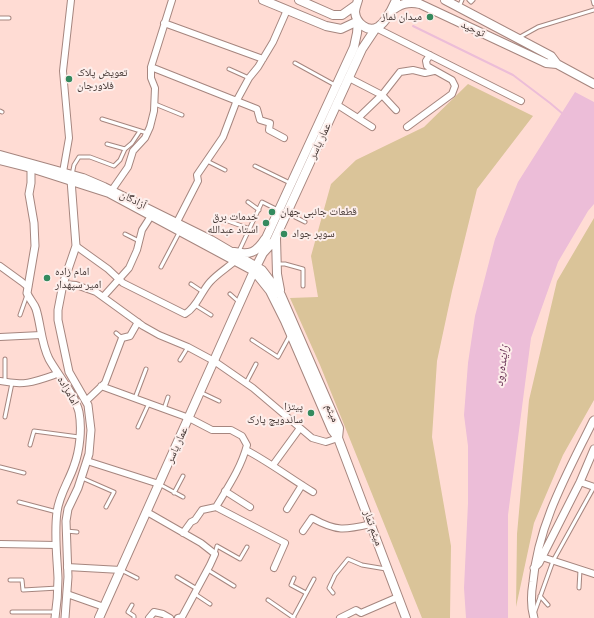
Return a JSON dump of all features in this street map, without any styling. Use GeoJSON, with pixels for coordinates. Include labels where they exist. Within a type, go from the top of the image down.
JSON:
{"type":"FeatureCollection","features":[{"type":"Feature","properties":{"kind":"main road"},"geometry":{"type":"LineString","coordinates":[[263,0],[326,26],[341,29],[358,21]]}},
{"type":"Feature","properties":{"kind":"main road"},"geometry":{"type":"LineString","coordinates":[[299,0],[333,15],[342,15],[357,3]]}},
{"type":"Feature","properties":{"kind":"main road"},"geometry":{"type":"LineString","coordinates":[[357,3],[355,11],[358,21],[363,27],[376,28],[385,20],[396,0]]}},
{"type":"Feature","properties":{"kind":"main road","name":"توحید"},"geometry":{"type":"LineString","coordinates":[[445,0],[460,4],[551,56],[557,64],[594,84]]}},
{"type":"Feature","properties":{"kind":"main road","name":"توحید"},"geometry":{"type":"LineString","coordinates":[[390,12],[396,6],[404,3],[411,2],[420,4],[546,63],[557,64]]}},
{"type":"Feature","properties":{"kind":"main road","name":"عمار یاسر"},"geometry":{"type":"LineString","coordinates":[[99,618],[255,269],[263,253],[276,238],[292,183],[354,47],[358,21]]}},
{"type":"Feature","properties":{"kind":"main road","name":"عمار یاسر"},"geometry":{"type":"LineString","coordinates":[[263,253],[266,238],[283,212],[362,49],[376,28]]}},
{"type":"Feature","properties":{"kind":"main road","name":"آزادگان"},"geometry":{"type":"LineString","coordinates":[[0,155],[63,172],[72,178],[109,193],[235,261],[255,269]]}},
{"type":"Feature","properties":{"kind":"main road","name":"آزادگان"},"geometry":{"type":"LineString","coordinates":[[0,160],[72,178],[112,190],[177,222],[228,250],[255,269]]}},
{"type":"Feature","properties":{"kind":"main road"},"geometry":{"type":"LineString","coordinates":[[228,250],[251,253],[257,250],[266,238]]}},
{"type":"Feature","properties":{"kind":"main road"},"geometry":{"type":"LineString","coordinates":[[276,238],[276,264],[281,295]]}},
{"type":"Feature","properties":{"kind":"main road","name":"میثم"},"geometry":{"type":"LineString","coordinates":[[255,269],[270,279],[281,295],[339,428],[338,438]]}},
{"type":"Feature","properties":{"kind":"main road","name":"میثم"},"geometry":{"type":"LineString","coordinates":[[255,269],[270,291],[332,430],[338,438]]}},
{"type":"Feature","properties":{"kind":"main road","name":"میثم تمار"},"geometry":{"type":"LineString","coordinates":[[338,438],[406,618]]}},
{"type":"Feature","properties":{"kind":"street"},"geometry":{"type":"LineString","coordinates":[[63,172],[69,138],[63,71],[71,0]]}},
{"type":"Feature","properties":{"kind":"street"},"geometry":{"type":"LineString","coordinates":[[112,190],[128,167],[133,151],[145,138],[154,111],[155,88],[151,78],[151,67],[172,0]]}},
{"type":"Feature","properties":{"kind":"street"},"geometry":{"type":"LineString","coordinates":[[177,222],[198,181],[197,175],[223,137],[237,100],[249,78],[258,67],[273,42],[287,10]]}},
{"type":"Feature","properties":{"kind":"street"},"geometry":{"type":"LineString","coordinates":[[164,23],[263,59]]}},
{"type":"Feature","properties":{"kind":"street"},"geometry":{"type":"LineString","coordinates":[[376,28],[522,101]]}},
{"type":"Feature","properties":{"kind":"street"},"geometry":{"type":"LineString","coordinates":[[407,127],[452,94],[455,86],[452,80],[427,66],[426,61],[430,55]]}},
{"type":"Feature","properties":{"kind":"street"},"geometry":{"type":"LineString","coordinates":[[151,67],[257,109],[260,120],[270,123],[269,130],[284,138]]}},
{"type":"Feature","properties":{"kind":"street"},"geometry":{"type":"LineString","coordinates":[[358,118],[382,95],[400,72],[413,70],[426,74],[434,70]]}},
{"type":"Feature","properties":{"kind":"street"},"geometry":{"type":"LineString","coordinates":[[349,78],[382,95],[396,110]]}},
{"type":"Feature","properties":{"kind":"street"},"geometry":{"type":"LineString","coordinates":[[336,104],[372,127]]}},
{"type":"Feature","properties":{"kind":"street"},"geometry":{"type":"LineString","coordinates":[[27,290],[31,272],[35,238],[29,194],[31,183],[30,168]]}},
{"type":"Feature","properties":{"kind":"street","name":"امامزاده"},"geometry":{"type":"LineString","coordinates":[[65,618],[67,594],[66,521],[68,509],[82,478],[87,461],[91,430],[91,420],[86,401],[69,372],[58,320],[58,310],[63,284],[76,246],[72,178]]}},
{"type":"Feature","properties":{"kind":"street"},"geometry":{"type":"LineString","coordinates":[[103,297],[129,268],[142,230],[151,216]]}},
{"type":"Feature","properties":{"kind":"street"},"geometry":{"type":"LineString","coordinates":[[76,246],[108,269],[123,283],[185,314],[192,310],[211,281],[235,261]]}},
{"type":"Feature","properties":{"kind":"street"},"geometry":{"type":"LineString","coordinates":[[0,266],[22,282],[27,290]]}},
{"type":"Feature","properties":{"kind":"street"},"geometry":{"type":"LineString","coordinates":[[63,284],[76,285],[96,292],[159,335],[214,361],[271,402],[312,438],[326,442],[338,438]]}},
{"type":"Feature","properties":{"kind":"street","name":"امامزاده"},"geometry":{"type":"LineString","coordinates":[[27,290],[29,298],[35,306],[41,335],[48,357],[57,374],[71,394],[78,410],[79,438],[75,465],[59,502],[57,512],[56,545],[58,588],[56,615]]}},
{"type":"Feature","properties":{"kind":"street"},"geometry":{"type":"LineString","coordinates":[[86,401],[105,382],[122,338],[130,336],[138,322]]}},
{"type":"Feature","properties":{"kind":"street"},"geometry":{"type":"LineString","coordinates":[[0,337],[41,335]]}},
{"type":"Feature","properties":{"kind":"street"},"geometry":{"type":"LineString","coordinates":[[2,381],[12,383],[31,383],[57,374]]}},
{"type":"Feature","properties":{"kind":"street"},"geometry":{"type":"LineString","coordinates":[[101,386],[189,418],[212,430],[231,430],[242,436],[247,445],[246,450],[237,472],[216,507]]}},
{"type":"Feature","properties":{"kind":"street"},"geometry":{"type":"LineString","coordinates":[[533,617],[530,599],[537,553],[550,512],[594,420]]}},
{"type":"Feature","properties":{"kind":"street"},"geometry":{"type":"LineString","coordinates":[[273,466],[300,428]]}},
{"type":"Feature","properties":{"kind":"street"},"geometry":{"type":"LineString","coordinates":[[534,568],[539,563],[580,482],[594,449]]}},
{"type":"Feature","properties":{"kind":"street"},"geometry":{"type":"LineString","coordinates":[[246,450],[313,492]]}},
{"type":"Feature","properties":{"kind":"street"},"geometry":{"type":"LineString","coordinates":[[87,461],[160,484]]}},
{"type":"Feature","properties":{"kind":"street"},"geometry":{"type":"LineString","coordinates":[[580,482],[594,487]]}},
{"type":"Feature","properties":{"kind":"street"},"geometry":{"type":"LineString","coordinates":[[287,509],[302,485]]}},
{"type":"Feature","properties":{"kind":"street"},"geometry":{"type":"LineString","coordinates":[[226,491],[250,507]]}},
{"type":"Feature","properties":{"kind":"street"},"geometry":{"type":"LineString","coordinates":[[183,533],[190,522],[195,520],[202,510],[216,507],[285,543],[274,568]]}},
{"type":"Feature","properties":{"kind":"street"},"geometry":{"type":"LineString","coordinates":[[147,512],[215,554],[208,570],[182,617],[178,618]]}},
{"type":"Feature","properties":{"kind":"street"},"geometry":{"type":"LineString","coordinates":[[303,531],[312,518],[324,525],[336,529],[350,529],[371,524]]}},
{"type":"Feature","properties":{"kind":"street"},"geometry":{"type":"LineString","coordinates":[[0,544],[56,545]]}},
{"type":"Feature","properties":{"kind":"street"},"geometry":{"type":"LineString","coordinates":[[542,557],[594,574]]}},
{"type":"Feature","properties":{"kind":"street"},"geometry":{"type":"LineString","coordinates":[[67,567],[121,570]]}},
{"type":"Feature","properties":{"kind":"street"},"geometry":{"type":"LineString","coordinates":[[67,594],[104,607]]}},
{"type":"Feature","properties":{"kind":"street"},"geometry":{"type":"LineString","coordinates":[[340,618],[356,610],[361,613],[398,597]]}},
{"type":"Feature","properties":{"kind":"street"},"geometry":{"type":"LineString","coordinates":[[149,618],[154,612],[163,614],[170,618]]}},
{"type":"Feature","properties":{"kind":"lane"},"geometry":{"type":"LineString","coordinates":[[469,0],[471,2],[473,0]]}},
{"type":"Feature","properties":{"kind":"lane"},"geometry":{"type":"LineString","coordinates":[[593,0],[594,4]]}},
{"type":"Feature","properties":{"kind":"lane"},"geometry":{"type":"LineString","coordinates":[[518,38],[538,27],[594,10]]}},
{"type":"Feature","properties":{"kind":"lane"},"geometry":{"type":"LineString","coordinates":[[0,18],[9,18]]}},
{"type":"Feature","properties":{"kind":"lane"},"geometry":{"type":"LineString","coordinates":[[295,63],[336,86]]}},
{"type":"Feature","properties":{"kind":"lane"},"geometry":{"type":"LineString","coordinates":[[229,69],[249,78]]}},
{"type":"Feature","properties":{"kind":"lane"},"geometry":{"type":"LineString","coordinates":[[155,104],[182,116]]}},
{"type":"Feature","properties":{"kind":"lane"},"geometry":{"type":"LineString","coordinates":[[102,119],[147,133]]}},
{"type":"Feature","properties":{"kind":"lane"},"geometry":{"type":"LineString","coordinates":[[72,178],[74,165],[79,158],[90,158],[114,166],[120,160],[125,149],[132,143],[140,131]]}},
{"type":"Feature","properties":{"kind":"lane"},"geometry":{"type":"LineString","coordinates":[[107,144],[125,149]]}},
{"type":"Feature","properties":{"kind":"lane"},"geometry":{"type":"LineString","coordinates":[[207,161],[225,170]]}},
{"type":"Feature","properties":{"kind":"lane"},"geometry":{"type":"LineString","coordinates":[[256,166],[292,183]]}},
{"type":"Feature","properties":{"kind":"lane"},"geometry":{"type":"LineString","coordinates":[[248,202],[258,210]]}},
{"type":"Feature","properties":{"kind":"lane"},"geometry":{"type":"LineString","coordinates":[[239,252],[262,202],[305,222]]}},
{"type":"Feature","properties":{"kind":"lane"},"geometry":{"type":"LineString","coordinates":[[217,217],[250,229]]}},
{"type":"Feature","properties":{"kind":"lane"},"geometry":{"type":"LineString","coordinates":[[161,267],[180,232]]}},
{"type":"Feature","properties":{"kind":"lane"},"geometry":{"type":"LineString","coordinates":[[125,234],[139,241]]}},
{"type":"Feature","properties":{"kind":"lane"},"geometry":{"type":"LineString","coordinates":[[276,264],[284,264],[303,269],[303,286]]}},
{"type":"Feature","properties":{"kind":"lane"},"geometry":{"type":"LineString","coordinates":[[191,284],[203,292]]}},
{"type":"Feature","properties":{"kind":"lane"},"geometry":{"type":"LineString","coordinates":[[20,315],[27,290]]}},
{"type":"Feature","properties":{"kind":"lane"},"geometry":{"type":"LineString","coordinates":[[230,294],[240,303]]}},
{"type":"Feature","properties":{"kind":"lane"},"geometry":{"type":"LineString","coordinates":[[195,305],[211,315]]}},
{"type":"Feature","properties":{"kind":"lane"},"geometry":{"type":"LineString","coordinates":[[116,333],[122,338]]}},
{"type":"Feature","properties":{"kind":"lane"},"geometry":{"type":"LineString","coordinates":[[252,340],[278,357],[290,334]]}},
{"type":"Feature","properties":{"kind":"lane"},"geometry":{"type":"LineString","coordinates":[[180,360],[188,348]]}},
{"type":"Feature","properties":{"kind":"lane"},"geometry":{"type":"LineString","coordinates":[[2,381],[6,359]]}},
{"type":"Feature","properties":{"kind":"lane"},"geometry":{"type":"LineString","coordinates":[[246,383],[256,364]]}},
{"type":"Feature","properties":{"kind":"lane"},"geometry":{"type":"LineString","coordinates":[[135,398],[146,369]]}},
{"type":"Feature","properties":{"kind":"lane"},"geometry":{"type":"LineString","coordinates":[[6,417],[12,383]]}},
{"type":"Feature","properties":{"kind":"lane"},"geometry":{"type":"LineString","coordinates":[[200,392],[219,401]]}},
{"type":"Feature","properties":{"kind":"lane"},"geometry":{"type":"LineString","coordinates":[[164,409],[168,397]]}},
{"type":"Feature","properties":{"kind":"lane"},"geometry":{"type":"LineString","coordinates":[[138,428],[149,403]]}},
{"type":"Feature","properties":{"kind":"lane"},"geometry":{"type":"LineString","coordinates":[[30,445],[34,431],[79,438]]}},
{"type":"Feature","properties":{"kind":"lane"},"geometry":{"type":"LineString","coordinates":[[0,467],[24,473]]}},
{"type":"Feature","properties":{"kind":"lane"},"geometry":{"type":"LineString","coordinates":[[174,493],[183,476]]}},
{"type":"Feature","properties":{"kind":"lane"},"geometry":{"type":"LineString","coordinates":[[82,478],[114,492],[106,507]]}},
{"type":"Feature","properties":{"kind":"lane"},"geometry":{"type":"LineString","coordinates":[[160,484],[183,497]]}},
{"type":"Feature","properties":{"kind":"lane"},"geometry":{"type":"LineString","coordinates":[[533,617],[553,561],[594,487]]}},
{"type":"Feature","properties":{"kind":"lane"},"geometry":{"type":"LineString","coordinates":[[19,502],[57,512]]}},
{"type":"Feature","properties":{"kind":"lane"},"geometry":{"type":"LineString","coordinates":[[66,531],[77,532]]}},
{"type":"Feature","properties":{"kind":"lane"},"geometry":{"type":"LineString","coordinates":[[215,554],[217,546],[240,559],[247,547]]}},
{"type":"Feature","properties":{"kind":"lane"},"geometry":{"type":"LineString","coordinates":[[333,593],[329,588],[335,575],[348,559],[362,565],[388,569]]}},
{"type":"Feature","properties":{"kind":"lane"},"geometry":{"type":"LineString","coordinates":[[121,570],[137,578]]}},
{"type":"Feature","properties":{"kind":"lane"},"geometry":{"type":"LineString","coordinates":[[208,570],[234,586]]}},
{"type":"Feature","properties":{"kind":"lane"},"geometry":{"type":"LineString","coordinates":[[579,588],[580,570]]}},
{"type":"Feature","properties":{"kind":"lane"},"geometry":{"type":"LineString","coordinates":[[177,577],[210,604]]}},
{"type":"Feature","properties":{"kind":"lane"},"geometry":{"type":"LineString","coordinates":[[294,578],[291,585],[306,593]]}},
{"type":"Feature","properties":{"kind":"lane"},"geometry":{"type":"LineString","coordinates":[[268,600],[294,618],[314,579]]}},
{"type":"Feature","properties":{"kind":"lane"},"geometry":{"type":"LineString","coordinates":[[10,580],[22,580],[23,590],[58,588]]}},
{"type":"Feature","properties":{"kind":"lane"},"geometry":{"type":"LineString","coordinates":[[540,596],[548,605]]}},
{"type":"Feature","properties":{"kind":"lane"},"geometry":{"type":"LineString","coordinates":[[132,605],[128,612],[134,616],[134,618]]}},
{"type":"Feature","properties":{"kind":"lane"},"geometry":{"type":"LineString","coordinates":[[12,612],[56,615]]}},
{"type":"Feature","properties":{"kind":"shaded area"},"geometry":{"type":"Polygon","coordinates":[[[468,84],[533,116],[477,189],[452,291],[437,361],[432,437],[451,546],[450,618],[422,618],[320,365],[290,298],[318,297],[311,256],[331,184],[356,160],[424,127],[468,84]]]}},
{"type":"Feature","properties":{"kind":"shaded area"},"geometry":{"type":"Polygon","coordinates":[[[594,218],[594,400],[563,455],[534,523],[516,607],[517,534],[529,400],[557,281],[594,218]]]}},
{"type":"Feature","properties":{"kind":"water","name":"زاینده‌رود"},"geometry":{"type":"Polygon","coordinates":[[[575,92],[594,102],[594,204],[588,211],[558,262],[531,338],[508,515],[508,618],[466,618],[464,588],[468,503],[468,446],[464,415],[468,363],[475,316],[495,239],[518,182],[575,92]]]}},
{"type":"Feature","properties":{"kind":"waterway"},"geometry":{"type":"LineString","coordinates":[[413,26],[513,75],[563,114]]}},
{"type":"Feature","properties":{"kind":"place","name":"میدان نماز"},"geometry":{"type":"Point","coordinates":[430,17]}},
{"type":"Feature","properties":{"kind":"place","name":"تعویض پلاک فلاورجان"},"geometry":{"type":"Point","coordinates":[69,79]}},
{"type":"Feature","properties":{"kind":"place","name":"قطعات جانبی جهان"},"geometry":{"type":"Point","coordinates":[272,212]}},
{"type":"Feature","properties":{"kind":"place","name":"خدمات برق استاد عبدالله"},"geometry":{"type":"Point","coordinates":[266,223]}},
{"type":"Feature","properties":{"kind":"place","name":"سوپر جواد"},"geometry":{"type":"Point","coordinates":[284,234]}},
{"type":"Feature","properties":{"kind":"place","name":"امام زاده امیر سپهدار"},"geometry":{"type":"Point","coordinates":[47,278]}},
{"type":"Feature","properties":{"kind":"place","name":"پیتزا ساندویچ پارک"},"geometry":{"type":"Point","coordinates":[311,413]}}]}
